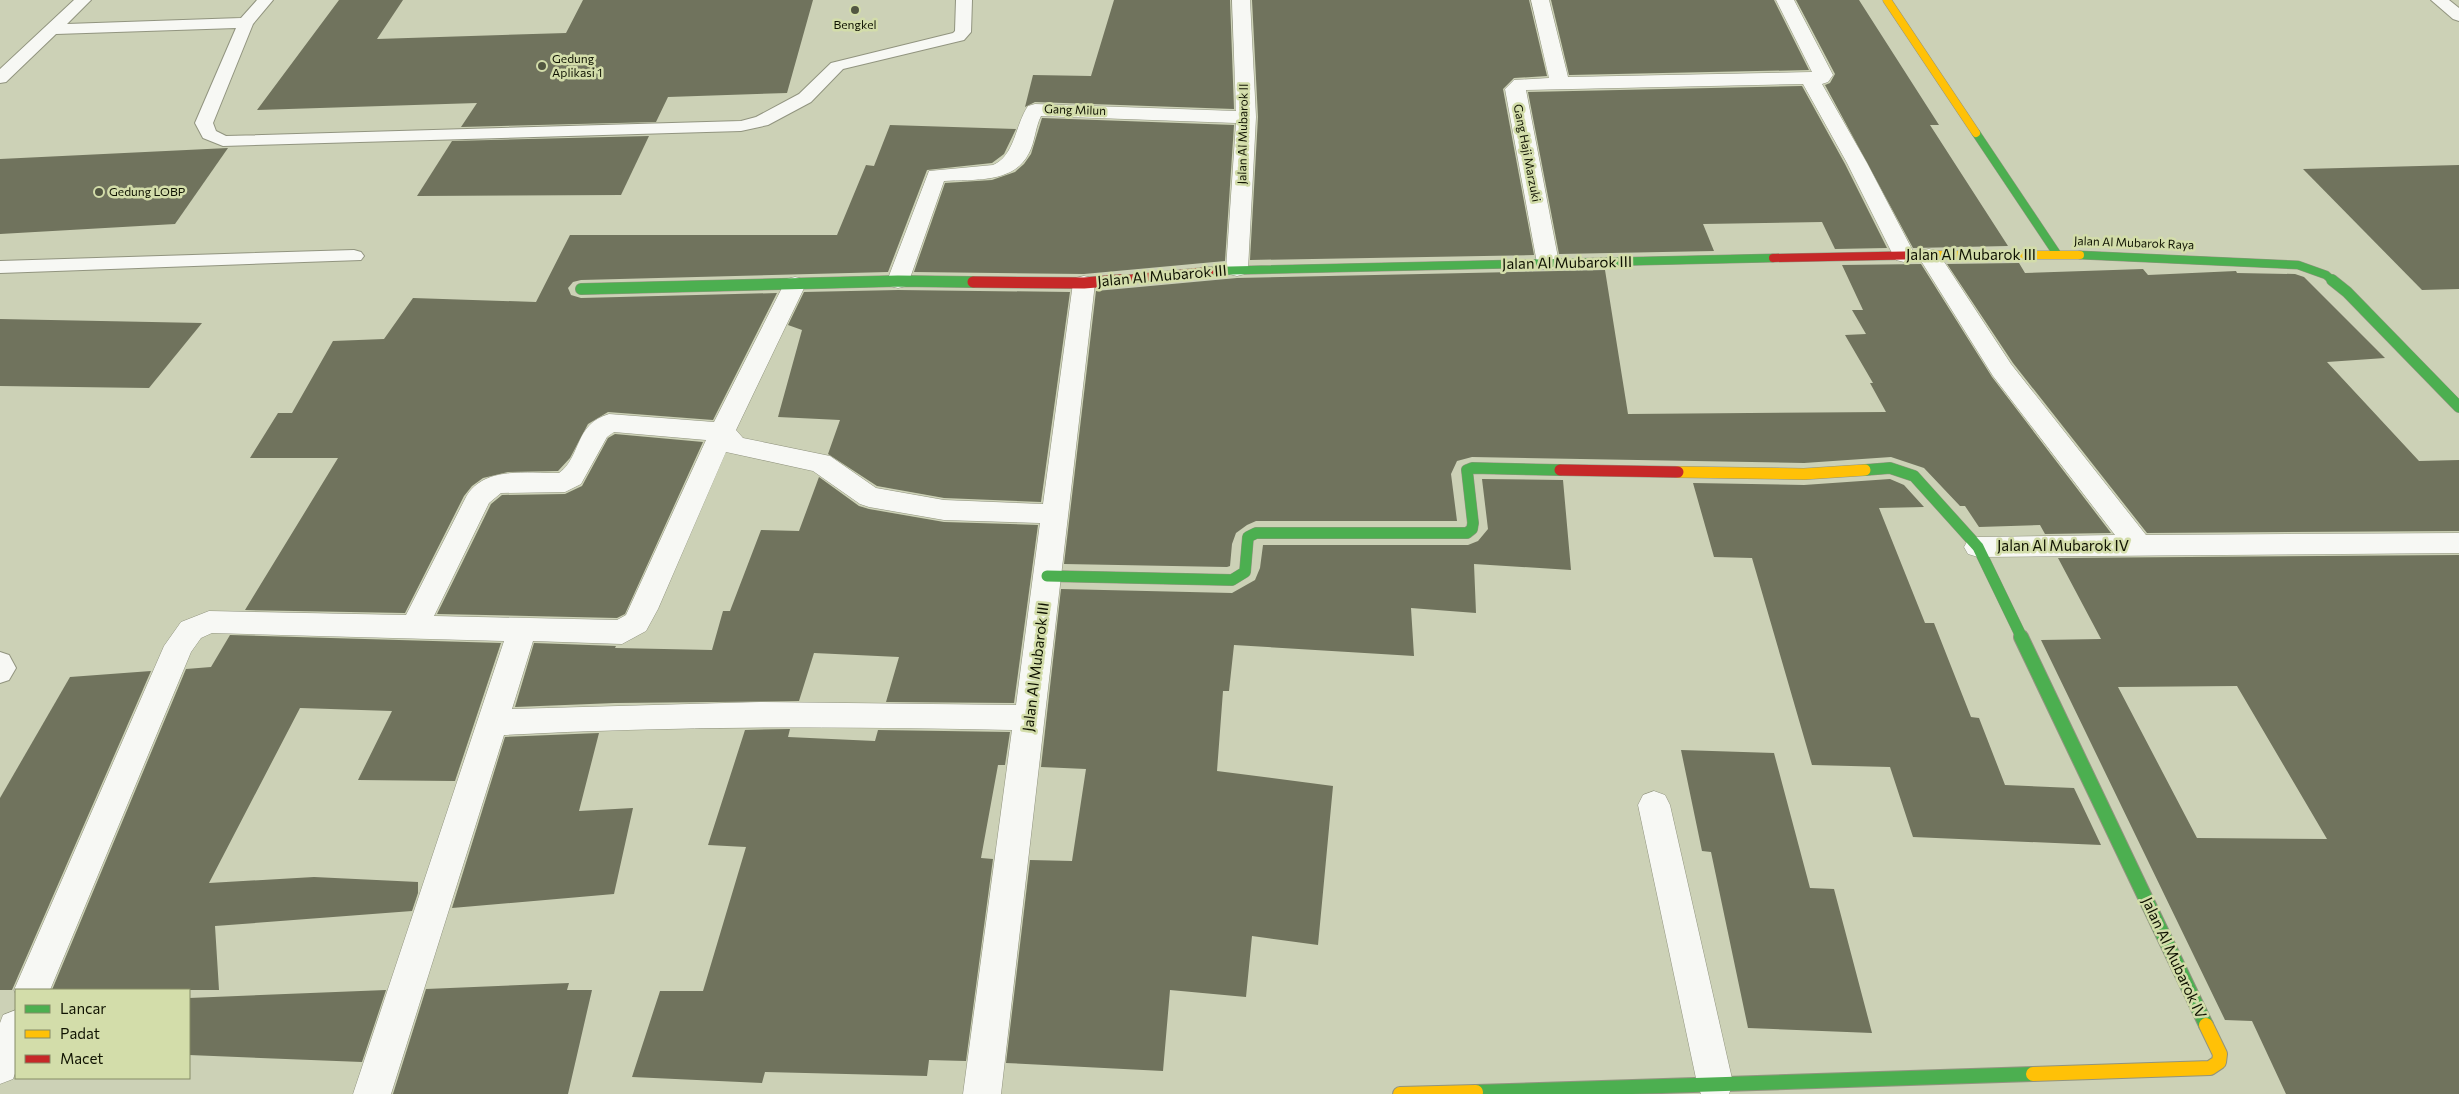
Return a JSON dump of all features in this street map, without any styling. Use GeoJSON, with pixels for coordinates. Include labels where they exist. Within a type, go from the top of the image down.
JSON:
{"type":"FeatureCollection","features":[{"type":"Feature","properties":{"kind":"street","name":"Jalan Al Mubarok II"},"geometry":{"type":"LineString","coordinates":[[1237,269],[1246,117],[1241,0]]}},
{"type":"Feature","properties":{"kind":"street"},"geometry":{"type":"LineString","coordinates":[[1540,0],[1560,84],[1821,78],[1822,75],[1785,0]]}},
{"type":"Feature","properties":{"kind":"street","name":"Jalan Al Mubarok Raya"},"geometry":{"type":"LineString","coordinates":[[1887,0],[2057,254],[2298,265],[2326,275],[2346,292],[2459,407]]}},
{"type":"Feature","properties":{"kind":"street"},"geometry":{"type":"LineString","coordinates":[[1809,78],[1857,163],[1904,256]]}},
{"type":"Feature","properties":{"kind":"street","name":"Gang Haji Marzuki"},"geometry":{"type":"LineString","coordinates":[[1548,263],[1514,89],[1521,84],[1560,84]]}},
{"type":"Feature","properties":{"kind":"street","name":"Gang Milun"},"geometry":{"type":"LineString","coordinates":[[898,280],[936,175],[997,172],[1006,169],[1015,163],[1035,110],[1246,117]]}},
{"type":"Feature","properties":{"kind":"street","name":"Jalan Al Mubarok III"},"geometry":{"type":"LineString","coordinates":[[982,1094],[1084,283],[1237,269],[2057,254]]}},
{"type":"Feature","properties":{"kind":"street"},"geometry":{"type":"LineString","coordinates":[[1929,256],[2002,370],[2138,545]]}},
{"type":"Feature","properties":{"kind":"street"},"geometry":{"type":"LineString","coordinates":[[581,289],[898,280],[1084,283]]}},
{"type":"Feature","properties":{"kind":"street"},"geometry":{"type":"LineString","coordinates":[[32,989],[179,646],[191,630],[209,622],[622,632],[636,623],[722,432],[795,284]]}},
{"type":"Feature","properties":{"kind":"street"},"geometry":{"type":"LineString","coordinates":[[415,626],[479,497],[496,484],[566,482],[572,477],[598,431],[608,423],[722,432],[735,444],[821,463],[869,497],[944,510],[1055,514]]}},
{"type":"Feature","properties":{"kind":"street"},"geometry":{"type":"LineString","coordinates":[[1047,576],[1232,580],[1245,572],[1248,537],[1256,532],[1467,533],[1472,529],[1473,523],[1466,475],[1467,470],[1472,468],[1804,474],[1890,468],[1904,471],[1914,476],[1978,547]]}},
{"type":"Feature","properties":{"kind":"street","name":"Jalan Al Mubarok IV"},"geometry":{"type":"LineString","coordinates":[[1400,1094],[1596,1091],[1715,1083],[2210,1068],[2219,1062],[2220,1054],[1978,547],[2459,543]]}},
{"type":"Feature","properties":{"kind":"street"},"geometry":{"type":"LineString","coordinates":[[372,1094],[522,631]]}},
{"type":"Feature","properties":{"kind":"street"},"geometry":{"type":"LineString","coordinates":[[491,723],[603,718],[930,715],[1029,718]]}},
{"type":"Feature","properties":{"kind":"street"},"geometry":{"type":"LineString","coordinates":[[1654,805],[1715,1083]]}},
{"type":"Feature","properties":{"kind":"street"},"geometry":{"type":"LineString","coordinates":[[0,1066],[15,1030]]}},
{"type":"Feature","properties":{"kind":"lane"},"geometry":{"type":"LineString","coordinates":[[0,78],[83,0]]}},
{"type":"Feature","properties":{"kind":"lane"},"geometry":{"type":"LineString","coordinates":[[264,0],[246,23],[204,123],[209,134],[223,141],[741,126],[762,121],[804,98],[837,66],[868,57],[958,37],[963,32],[964,0]]}},
{"type":"Feature","properties":{"kind":"lane"},"geometry":{"type":"LineString","coordinates":[[2439,0],[2459,16]]}},
{"type":"Feature","properties":{"kind":"lane"},"geometry":{"type":"LineString","coordinates":[[52,29],[246,23]]}},
{"type":"Feature","properties":{"kind":"lane"},"geometry":{"type":"LineString","coordinates":[[0,267],[354,256]]}},
{"type":"Feature","properties":{"kind":"lane"},"geometry":{"type":"LineString","coordinates":[[0,662],[2,668],[0,673]]}},
{"type":"Feature","properties":{"kind":"building","name":"Gedung Aplikasi 1"},"geometry":{"type":"Polygon","coordinates":[[[339,0],[403,0],[377,39],[566,33],[583,0],[813,0],[787,93],[668,97],[656,122],[461,127],[477,103],[257,110],[339,0]]]}},
{"type":"Feature","properties":{"kind":"building"},"geometry":{"type":"Polygon","coordinates":[[[1114,0],[1230,0],[1234,109],[1035,102],[1025,107],[1033,75],[1091,76],[1114,0]]]}},
{"type":"Feature","properties":{"kind":"building"},"geometry":{"type":"Polygon","coordinates":[[[1252,0],[1529,0],[1547,76],[1514,78],[1503,89],[1534,255],[1250,260],[1258,117],[1252,0]]]}},
{"type":"Feature","properties":{"kind":"building"},"geometry":{"type":"Polygon","coordinates":[[[1551,0],[1774,0],[1809,70],[1569,75],[1551,0]]]}},
{"type":"Feature","properties":{"kind":"building"},"geometry":{"type":"Polygon","coordinates":[[[1796,0],[1859,0],[1939,125],[1930,125],[2008,246],[1913,248],[1825,85],[1830,83],[1835,74],[1796,0]]]}},
{"type":"Feature","properties":{"kind":"building"},"geometry":{"type":"Polygon","coordinates":[[[1802,86],[1845,164],[1887,248],[1835,249],[1822,222],[1703,224],[1714,251],[1559,254],[1528,92],[1802,86]]]}},
{"type":"Feature","properties":{"kind":"building"},"geometry":{"type":"Polygon","coordinates":[[[1042,118],[1234,125],[1225,261],[1084,274],[914,272],[945,183],[992,180],[1015,172],[1031,154],[1042,118]]]}},
{"type":"Feature","properties":{"kind":"building"},"geometry":{"type":"Polygon","coordinates":[[[890,125],[1016,129],[1004,154],[992,163],[927,170],[888,272],[581,280],[573,282],[568,288],[571,295],[581,298],[777,293],[713,420],[608,412],[588,424],[570,458],[558,471],[508,472],[483,478],[472,486],[464,496],[405,613],[245,610],[338,458],[250,458],[278,413],[292,413],[333,341],[384,339],[413,298],[536,302],[570,235],[837,235],[866,165],[874,166],[890,125]]]}},
{"type":"Feature","properties":{"kind":"building"},"geometry":{"type":"Polygon","coordinates":[[[649,136],[621,195],[417,196],[452,141],[649,136]]]}},
{"type":"Feature","properties":{"kind":"building","name":"Gedung LOBP"},"geometry":{"type":"Polygon","coordinates":[[[228,148],[175,224],[0,234],[0,159],[228,148]]]}},
{"type":"Feature","properties":{"kind":"building"},"geometry":{"type":"Polygon","coordinates":[[[2459,165],[2459,289],[2422,290],[2303,169],[2459,165]]]}},
{"type":"Feature","properties":{"kind":"building"},"geometry":{"type":"Polygon","coordinates":[[[2019,263],[2025,273],[2143,269],[2148,275],[2236,271],[2237,273],[2295,274],[2304,277],[2385,358],[2327,362],[2419,461],[2459,460],[2459,531],[2147,533],[2013,363],[1947,264],[2019,263]]]}},
{"type":"Feature","properties":{"kind":"building"},"geometry":{"type":"Polygon","coordinates":[[[1921,264],[1992,377],[2111,533],[2045,534],[2040,525],[1979,527],[1965,506],[1960,506],[1924,468],[1891,457],[1804,463],[1472,457],[1457,461],[1451,474],[1457,521],[1256,521],[1236,533],[1232,544],[1230,566],[1227,567],[1064,564],[1096,291],[1237,278],[1605,270],[1628,414],[1886,412],[1870,383],[1873,383],[1845,335],[1866,334],[1852,310],[1863,310],[1842,265],[1921,264]]]}},
{"type":"Feature","properties":{"kind":"building"},"geometry":{"type":"Polygon","coordinates":[[[898,290],[1070,292],[1041,502],[944,498],[877,486],[828,454],[840,420],[778,417],[802,330],[788,325],[804,292],[898,290]]]}},
{"type":"Feature","properties":{"kind":"building"},"geometry":{"type":"Polygon","coordinates":[[[0,319],[202,323],[149,388],[0,386],[0,319]]]}},
{"type":"Feature","properties":{"kind":"building"},"geometry":{"type":"Polygon","coordinates":[[[615,434],[703,442],[625,614],[617,618],[437,614],[491,504],[502,495],[565,494],[582,486],[608,438],[615,434]]]}},
{"type":"Feature","properties":{"kind":"building"},"geometry":{"type":"Polygon","coordinates":[[[819,477],[859,506],[869,509],[944,522],[1038,525],[1014,703],[886,702],[899,657],[814,653],[799,701],[615,703],[515,707],[534,643],[616,646],[615,648],[712,650],[723,611],[730,611],[761,530],[799,531],[819,477]]]}},
{"type":"Feature","properties":{"kind":"building"},"geometry":{"type":"Polygon","coordinates":[[[1482,479],[1563,480],[1571,570],[1474,564],[1476,613],[1411,608],[1414,656],[1234,645],[1229,691],[1223,691],[1217,771],[1333,786],[1318,945],[1252,936],[1246,997],[1170,990],[1163,1071],[1006,1063],[1030,860],[1072,861],[1086,769],[1041,767],[1061,589],[1232,593],[1255,580],[1260,568],[1263,545],[1468,545],[1478,541],[1488,529],[1482,479]]]}},
{"type":"Feature","properties":{"kind":"building"},"geometry":{"type":"Polygon","coordinates":[[[1890,479],[1904,485],[1924,507],[1879,508],[1925,623],[1934,623],[1971,717],[1979,718],[2005,785],[2074,788],[2101,845],[1913,837],[1890,767],[1812,765],[1752,558],[1714,557],[1693,483],[1804,485],[1890,479]]]}},
{"type":"Feature","properties":{"kind":"building"},"geometry":{"type":"Polygon","coordinates":[[[2459,555],[2459,1094],[2286,1094],[2252,1021],[2225,1020],[2041,640],[2101,639],[2058,558],[2459,555]],[[2237,686],[2118,687],[2197,838],[2327,839],[2237,686]]]}},
{"type":"Feature","properties":{"kind":"building"},"geometry":{"type":"Polygon","coordinates":[[[230,635],[501,643],[455,781],[358,780],[392,711],[300,708],[209,883],[314,877],[418,882],[418,893],[412,911],[215,926],[219,990],[52,989],[186,669],[211,667],[230,635]]]}},
{"type":"Feature","properties":{"kind":"building"},"geometry":{"type":"Polygon","coordinates":[[[151,671],[12,990],[0,990],[0,798],[70,677],[151,671]]]}},
{"type":"Feature","properties":{"kind":"building"},"geometry":{"type":"Polygon","coordinates":[[[790,729],[788,737],[875,741],[878,730],[1010,732],[1005,765],[998,765],[981,858],[993,859],[966,1061],[929,1060],[927,1076],[765,1072],[762,1083],[632,1077],[660,991],[703,991],[746,847],[708,845],[745,730],[790,729]]]}},
{"type":"Feature","properties":{"kind":"building"},"geometry":{"type":"Polygon","coordinates":[[[599,733],[579,811],[633,808],[614,894],[452,908],[505,737],[599,733]]]}},
{"type":"Feature","properties":{"kind":"building"},"geometry":{"type":"Polygon","coordinates":[[[1681,750],[1774,753],[1810,888],[1834,889],[1872,1033],[1748,1028],[1711,852],[1702,851],[1681,750]]]}},
{"type":"Feature","properties":{"kind":"building"},"geometry":{"type":"Polygon","coordinates":[[[569,983],[567,990],[592,990],[568,1094],[393,1094],[426,989],[569,983]]]}},
{"type":"Feature","properties":{"kind":"building"},"geometry":{"type":"Polygon","coordinates":[[[386,990],[362,1062],[190,1055],[190,998],[386,990]]]}},
{"type":"Feature","properties":{"kind":"traffic: fast"},"geometry":{"type":"LineString","coordinates":[[1976,133],[2057,254]]}},
{"type":"Feature","properties":{"kind":"traffic: fast"},"geometry":{"type":"LineString","coordinates":[[2080,255],[2298,265],[2326,275],[2347,292],[2459,407]]}},
{"type":"Feature","properties":{"kind":"traffic: fast"},"geometry":{"type":"LineString","coordinates":[[1210,271],[1773,258]]}},
{"type":"Feature","properties":{"kind":"traffic: fast"},"geometry":{"type":"LineString","coordinates":[[581,289],[898,281],[973,282]]}},
{"type":"Feature","properties":{"kind":"traffic: fast"},"geometry":{"type":"LineString","coordinates":[[1047,576],[1232,580],[1245,572],[1248,537],[1256,533],[1467,533],[1472,529],[1473,523],[1467,470],[1472,468],[1560,470]]}},
{"type":"Feature","properties":{"kind":"traffic: fast"},"geometry":{"type":"LineString","coordinates":[[1865,470],[1890,468],[1914,476],[1978,547],[2206,1025]]}},
{"type":"Feature","properties":{"kind":"traffic: fast"},"geometry":{"type":"LineString","coordinates":[[1476,1092],[2033,1074]]}},
{"type":"Feature","properties":{"kind":"traffic: slow"},"geometry":{"type":"LineString","coordinates":[[1887,0],[1976,133]]}},
{"type":"Feature","properties":{"kind":"traffic: slow"},"geometry":{"type":"LineString","coordinates":[[1928,255],[2080,255]]}},
{"type":"Feature","properties":{"kind":"traffic: slow"},"geometry":{"type":"LineString","coordinates":[[1678,472],[1804,474],[1865,470]]}},
{"type":"Feature","properties":{"kind":"traffic: slow"},"geometry":{"type":"LineString","coordinates":[[2033,1074],[2210,1068],[2219,1062],[2220,1054],[2206,1025]]}},
{"type":"Feature","properties":{"kind":"traffic: slow"},"geometry":{"type":"LineString","coordinates":[[1400,1094],[1476,1092]]}},
{"type":"Feature","properties":{"kind":"traffic: jam"},"geometry":{"type":"LineString","coordinates":[[1773,258],[1928,255]]}},
{"type":"Feature","properties":{"kind":"traffic: jam"},"geometry":{"type":"LineString","coordinates":[[973,282],[1084,283],[1210,271]]}},
{"type":"Feature","properties":{"kind":"traffic: jam"},"geometry":{"type":"LineString","coordinates":[[1560,470],[1678,472]]}},
{"type":"Feature","properties":{"kind":"place","name":"Bengkel"},"geometry":{"type":"Point","coordinates":[855,10]}},
{"type":"Feature","properties":{"kind":"place","name":"Gedung Aplikasi 1"},"geometry":{"type":"Point","coordinates":[542,66]}},
{"type":"Feature","properties":{"kind":"place","name":"Gedung LOBP"},"geometry":{"type":"Point","coordinates":[99,192]}}]}
